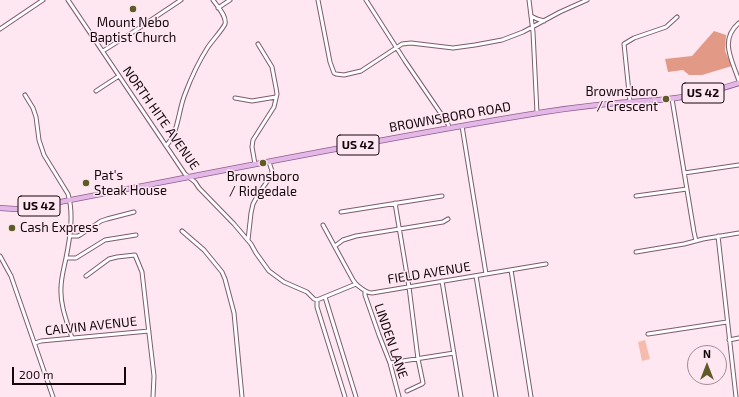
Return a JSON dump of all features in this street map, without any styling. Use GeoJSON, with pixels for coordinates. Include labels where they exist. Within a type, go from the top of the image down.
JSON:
{"type":"FeatureCollection","features":[{"type":"Feature","properties":{"kind":"main road","name":"BROWNSBORO ROAD"},"geometry":{"type":"LineString","coordinates":[[0,208],[29,208],[190,178],[255,164],[537,113],[630,102],[672,99],[716,90],[739,82]]}},
{"type":"Feature","properties":{"kind":"street"},"geometry":{"type":"LineString","coordinates":[[0,29],[43,0]]}},
{"type":"Feature","properties":{"kind":"street","name":"NORTH HITE AVENUE"},"geometry":{"type":"LineString","coordinates":[[68,0],[185,174],[195,182],[248,240],[273,275],[290,285],[307,292],[314,299],[319,299]]}},
{"type":"Feature","properties":{"kind":"street"},"geometry":{"type":"LineString","coordinates":[[103,51],[181,0]]}},
{"type":"Feature","properties":{"kind":"street"},"geometry":{"type":"LineString","coordinates":[[166,146],[175,132],[184,95],[196,70],[209,45],[224,26],[224,18],[213,0]]}},
{"type":"Feature","properties":{"kind":"street"},"geometry":{"type":"LineString","coordinates":[[218,8],[230,0]]}},
{"type":"Feature","properties":{"kind":"street"},"geometry":{"type":"LineString","coordinates":[[318,0],[330,62],[333,72],[336,74],[360,71],[402,44],[411,43],[452,48],[509,38],[587,0]]}},
{"type":"Feature","properties":{"kind":"street"},"geometry":{"type":"LineString","coordinates":[[366,0],[448,124],[449,128]]}},
{"type":"Feature","properties":{"kind":"street"},"geometry":{"type":"LineString","coordinates":[[529,0],[537,113]]}},
{"type":"Feature","properties":{"kind":"street"},"geometry":{"type":"LineString","coordinates":[[531,16],[544,20]]}},
{"type":"Feature","properties":{"kind":"street"},"geometry":{"type":"LineString","coordinates":[[630,102],[624,44],[634,38],[666,27],[677,17]]}},
{"type":"Feature","properties":{"kind":"street"},"geometry":{"type":"LineString","coordinates":[[739,23],[730,34],[728,45],[729,54],[739,82]]}},
{"type":"Feature","properties":{"kind":"street"},"geometry":{"type":"LineString","coordinates":[[255,164],[252,147],[253,140],[274,107],[276,97],[272,67],[258,44]]}},
{"type":"Feature","properties":{"kind":"street"},"geometry":{"type":"LineString","coordinates":[[96,91],[119,76]]}},
{"type":"Feature","properties":{"kind":"street"},"geometry":{"type":"LineString","coordinates":[[25,95],[33,108],[36,117],[39,140],[44,155],[68,194],[70,200],[70,236],[62,279],[61,295],[72,338]]}},
{"type":"Feature","properties":{"kind":"street"},"geometry":{"type":"LineString","coordinates":[[234,98],[252,101],[276,97]]}},
{"type":"Feature","properties":{"kind":"street"},"geometry":{"type":"LineString","coordinates":[[672,99],[696,241]]}},
{"type":"Feature","properties":{"kind":"street"},"geometry":{"type":"LineString","coordinates":[[462,126],[486,274]]}},
{"type":"Feature","properties":{"kind":"street"},"geometry":{"type":"LineString","coordinates":[[248,240],[253,204],[272,173],[269,162]]}},
{"type":"Feature","properties":{"kind":"street"},"geometry":{"type":"LineString","coordinates":[[684,173],[739,165]]}},
{"type":"Feature","properties":{"kind":"street"},"geometry":{"type":"LineString","coordinates":[[636,196],[687,189]]}},
{"type":"Feature","properties":{"kind":"street"},"geometry":{"type":"LineString","coordinates":[[341,212],[442,196]]}},
{"type":"Feature","properties":{"kind":"street"},"geometry":{"type":"LineString","coordinates":[[395,203],[409,287],[418,359],[423,383],[407,391]]}},
{"type":"Feature","properties":{"kind":"street"},"geometry":{"type":"LineString","coordinates":[[70,236],[78,236],[106,219],[134,212]]}},
{"type":"Feature","properties":{"kind":"street"},"geometry":{"type":"LineString","coordinates":[[335,246],[343,240],[349,238],[444,222],[448,219]]}},
{"type":"Feature","properties":{"kind":"street"},"geometry":{"type":"LineString","coordinates":[[323,225],[353,280],[365,291]]}},
{"type":"Feature","properties":{"kind":"street"},"geometry":{"type":"LineString","coordinates":[[182,231],[204,250],[222,272],[225,279],[234,313],[242,397]]}},
{"type":"Feature","properties":{"kind":"street"},"geometry":{"type":"LineString","coordinates":[[636,252],[739,233]]}},
{"type":"Feature","properties":{"kind":"street"},"geometry":{"type":"LineString","coordinates":[[66,258],[76,258],[106,240],[136,235]]}},
{"type":"Feature","properties":{"kind":"street"},"geometry":{"type":"LineString","coordinates":[[718,236],[736,397]]}},
{"type":"Feature","properties":{"kind":"street"},"geometry":{"type":"LineString","coordinates":[[86,276],[113,257],[135,255],[142,272],[154,376],[154,397]]}},
{"type":"Feature","properties":{"kind":"street"},"geometry":{"type":"LineString","coordinates":[[0,256],[11,276],[53,397]]}},
{"type":"Feature","properties":{"kind":"street","name":"FIELD AVENUE"},"geometry":{"type":"LineString","coordinates":[[365,291],[372,293],[546,264]]}},
{"type":"Feature","properties":{"kind":"street"},"geometry":{"type":"LineString","coordinates":[[511,270],[531,397]]}},
{"type":"Feature","properties":{"kind":"street"},"geometry":{"type":"LineString","coordinates":[[476,276],[496,397]]}},
{"type":"Feature","properties":{"kind":"street"},"geometry":{"type":"LineString","coordinates":[[442,281],[461,397]]}},
{"type":"Feature","properties":{"kind":"street"},"geometry":{"type":"LineString","coordinates":[[345,397],[317,307],[319,299],[356,284]]}},
{"type":"Feature","properties":{"kind":"street","name":"LINDEN LANE"},"geometry":{"type":"LineString","coordinates":[[365,291],[374,322],[390,363],[399,397]]}},
{"type":"Feature","properties":{"kind":"street"},"geometry":{"type":"LineString","coordinates":[[325,297],[356,397]]}},
{"type":"Feature","properties":{"kind":"street"},"geometry":{"type":"LineString","coordinates":[[648,334],[727,322]]}},
{"type":"Feature","properties":{"kind":"street","name":"CALVIN AVENUE"},"geometry":{"type":"LineString","coordinates":[[34,343],[149,330]]}},
{"type":"Feature","properties":{"kind":"street"},"geometry":{"type":"LineString","coordinates":[[729,340],[739,338]]}},
{"type":"Feature","properties":{"kind":"street"},"geometry":{"type":"LineString","coordinates":[[390,363],[454,353]]}},
{"type":"Feature","properties":{"kind":"shaded area"},"geometry":{"type":"Polygon","coordinates":[[[714,31],[726,35],[725,51],[732,66],[702,75],[689,75],[683,70],[668,72],[665,59],[692,56],[714,31]]]}},
{"type":"Feature","properties":{"kind":"shaded area"},"geometry":{"type":"Polygon","coordinates":[[[645,340],[650,359],[642,361],[638,342],[645,340]]]}},
{"type":"Feature","properties":{"kind":"place","name":"Mount Nebo Baptist Church"},"geometry":{"type":"Point","coordinates":[133,9]}},
{"type":"Feature","properties":{"kind":"place","name":"Brownsboro / Crescent"},"geometry":{"type":"Point","coordinates":[666,99]}},
{"type":"Feature","properties":{"kind":"place","name":"Brownsboro / Ridgedale"},"geometry":{"type":"Point","coordinates":[263,163]}},
{"type":"Feature","properties":{"kind":"place","name":"Pat's Steak House"},"geometry":{"type":"Point","coordinates":[86,183]}},
{"type":"Feature","properties":{"kind":"place","name":"Cash Express"},"geometry":{"type":"Point","coordinates":[12,228]}}]}
